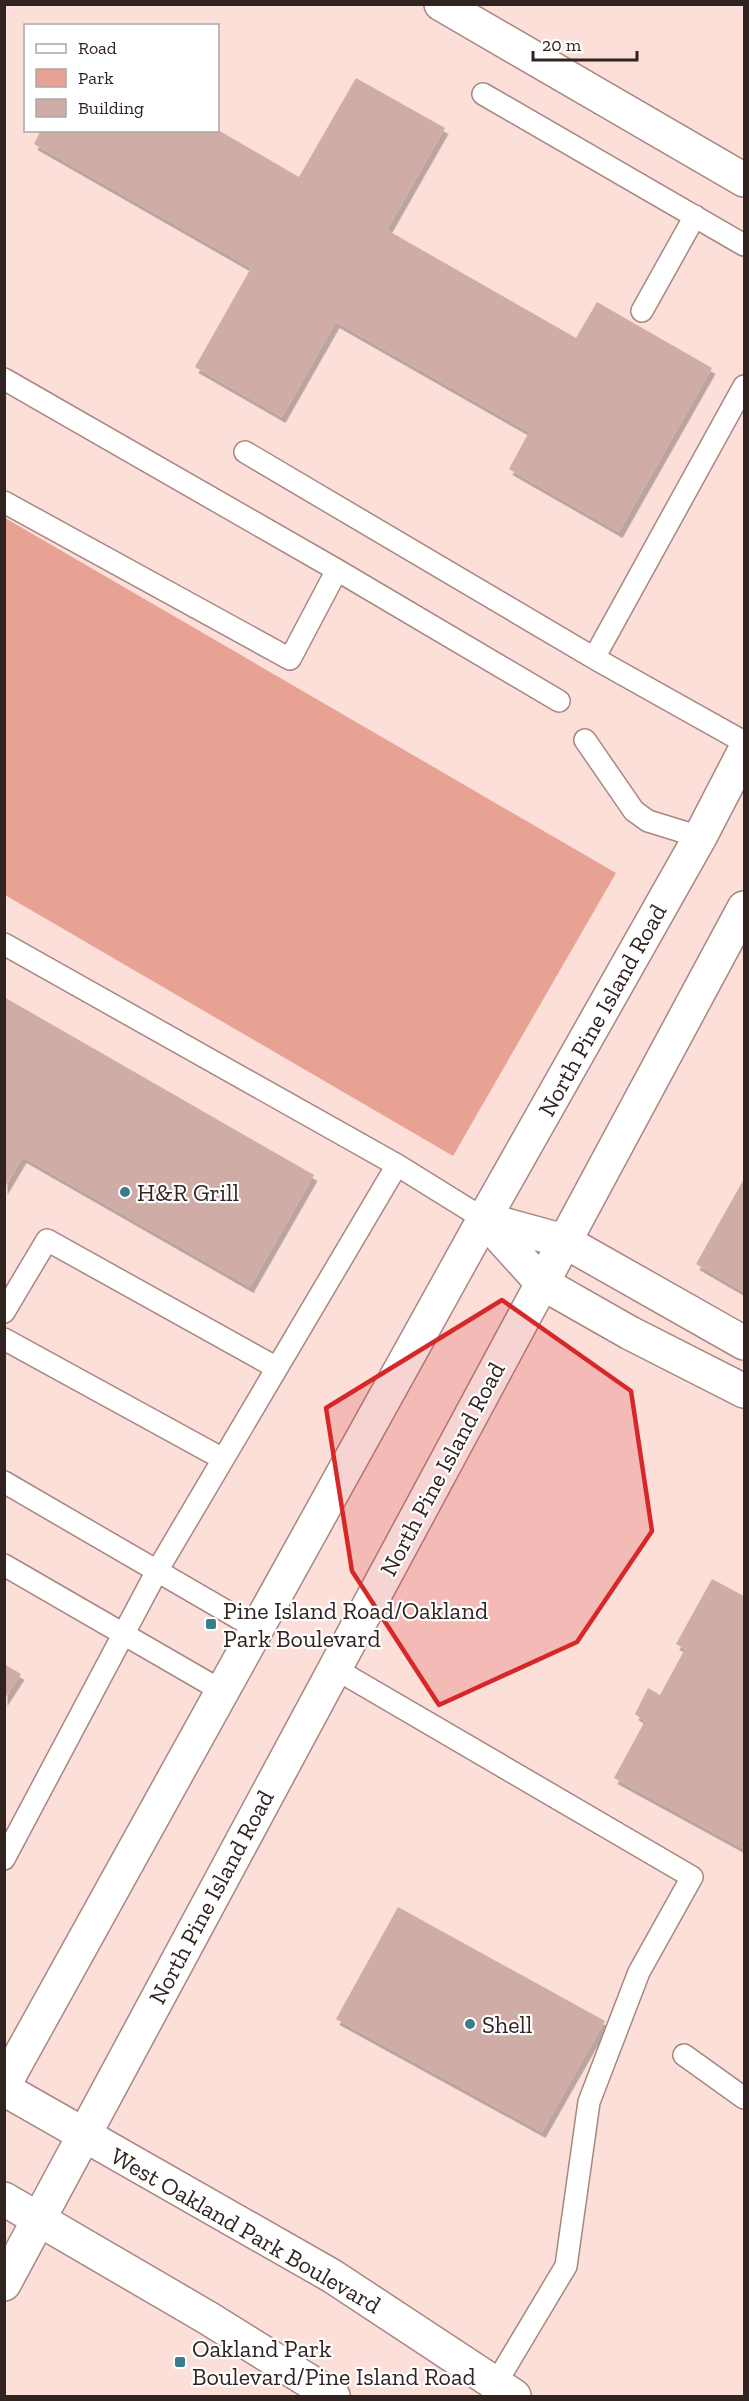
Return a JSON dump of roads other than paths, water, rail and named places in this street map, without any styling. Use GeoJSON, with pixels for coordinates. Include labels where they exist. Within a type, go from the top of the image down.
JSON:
{"type":"FeatureCollection","features":[{"type":"Feature","properties":{"kind":"main road"},"geometry":{"type":"LineString","coordinates":[[441,4],[744,180]]}},
{"type":"Feature","properties":{"kind":"main road","name":"North Pine Island Road"},"geometry":{"type":"LineString","coordinates":[[4,2087],[484,1219],[700,837],[744,752]]}},
{"type":"Feature","properties":{"kind":"main road","name":"North Pine Island Road"},"geometry":{"type":"LineString","coordinates":[[4,2284],[744,908]]}},
{"type":"Feature","properties":{"kind":"main road"},"geometry":{"type":"LineString","coordinates":[[484,1219],[564,1241],[744,1343]]}},
{"type":"Feature","properties":{"kind":"main road"},"geometry":{"type":"LineString","coordinates":[[484,1219],[542,1283],[630,1333],[744,1391]]}},
{"type":"Feature","properties":{"kind":"main road","name":"West Oakland Park Boulevard"},"geometry":{"type":"LineString","coordinates":[[4,2087],[332,2276],[505,2390]]}},
{"type":"Feature","properties":{"kind":"main road"},"geometry":{"type":"LineString","coordinates":[[4,2199],[261,2350],[333,2397]]}},
{"type":"Feature","properties":{"kind":"lane"},"geometry":{"type":"LineString","coordinates":[[483,94],[744,245]]}},
{"type":"Feature","properties":{"kind":"lane"},"geometry":{"type":"LineString","coordinates":[[642,311],[695,216]]}},
{"type":"Feature","properties":{"kind":"lane"},"geometry":{"type":"LineString","coordinates":[[4,379],[337,570],[559,701]]}},
{"type":"Feature","properties":{"kind":"lane"},"geometry":{"type":"LineString","coordinates":[[594,657],[744,386]]}},
{"type":"Feature","properties":{"kind":"lane"},"geometry":{"type":"LineString","coordinates":[[245,452],[594,657],[744,742]]}},
{"type":"Feature","properties":{"kind":"lane"},"geometry":{"type":"LineString","coordinates":[[4,502],[290,659],[337,570]]}},
{"type":"Feature","properties":{"kind":"lane"},"geometry":{"type":"LineString","coordinates":[[585,740],[634,811],[648,821],[700,837]]}},
{"type":"Feature","properties":{"kind":"lane"},"geometry":{"type":"LineString","coordinates":[[4,944],[397,1166],[484,1219]]}},
{"type":"Feature","properties":{"kind":"lane"},"geometry":{"type":"LineString","coordinates":[[4,1859],[157,1571],[397,1166]]}},
{"type":"Feature","properties":{"kind":"lane"},"geometry":{"type":"LineString","coordinates":[[4,1312],[47,1240],[277,1368]]}},
{"type":"Feature","properties":{"kind":"lane"},"geometry":{"type":"LineString","coordinates":[[4,1340],[223,1459]]}},
{"type":"Feature","properties":{"kind":"lane"},"geometry":{"type":"LineString","coordinates":[[4,1482],[257,1629]]}},
{"type":"Feature","properties":{"kind":"lane"},"geometry":{"type":"LineString","coordinates":[[4,1565],[222,1691]]}},
{"type":"Feature","properties":{"kind":"lane"},"geometry":{"type":"LineString","coordinates":[[334,1668],[692,1877],[639,1972],[589,2102],[566,2266],[505,2390]]}},
{"type":"Feature","properties":{"kind":"lane"},"geometry":{"type":"LineString","coordinates":[[684,2055],[744,2098]]}},
{"type":"Feature","properties":{"kind":"place","name":"H&R Grill"},"geometry":{"type":"Point","coordinates":[125,1192]}},
{"type":"Feature","properties":{"kind":"place","name":"Pine Island Road/Oakland Park Boulevard"},"geometry":{"type":"Point","coordinates":[211,1624]}},
{"type":"Feature","properties":{"kind":"place","name":"Shell"},"geometry":{"type":"Point","coordinates":[470,2024]}},
{"type":"Feature","properties":{"kind":"place","name":"Oakland Park Boulevard/Pine Island Road"},"geometry":{"type":"Point","coordinates":[180,2362]}}]}
